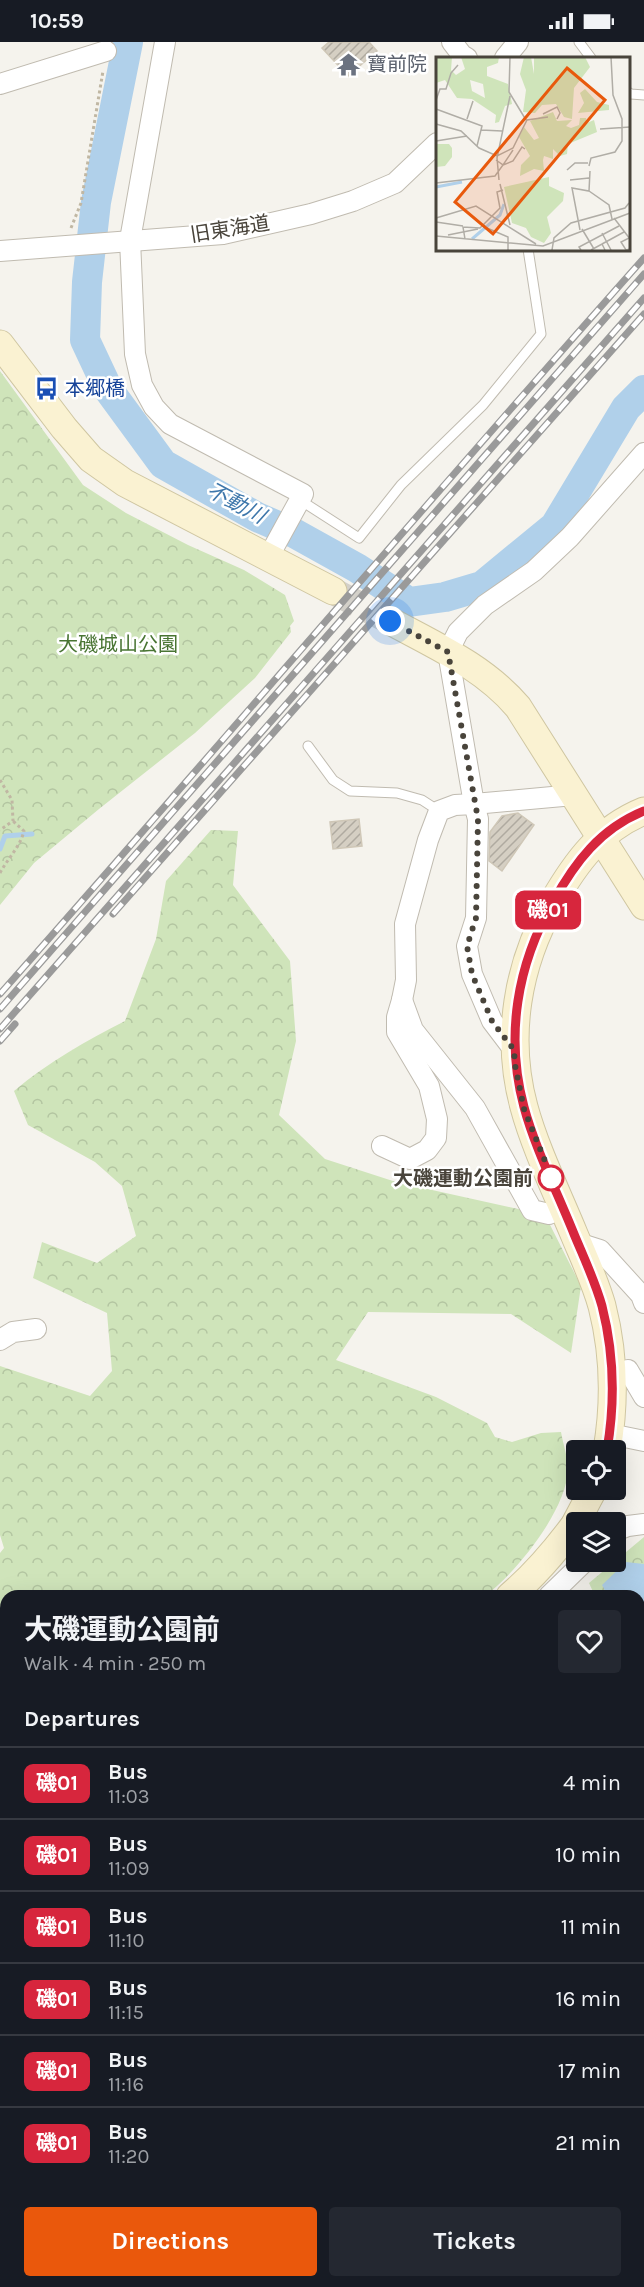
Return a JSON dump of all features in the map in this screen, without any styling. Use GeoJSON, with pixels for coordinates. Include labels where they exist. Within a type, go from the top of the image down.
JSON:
{"type":"FeatureCollection","features":[{"type":"Feature","properties":{"kind":"street"},"geometry":{"type":"LineString","coordinates":[[165,42],[124,241],[135,354],[142,385],[154,407],[170,424],[303,494],[272,552]]}},
{"type":"Feature","properties":{"kind":"street"},"geometry":{"type":"LineString","coordinates":[[452,42],[466,57]]}},
{"type":"Feature","properties":{"kind":"street"},"geometry":{"type":"LineString","coordinates":[[506,57],[518,42]]}},
{"type":"Feature","properties":{"kind":"street"},"geometry":{"type":"LineString","coordinates":[[0,84],[106,51]]}},
{"type":"Feature","properties":{"kind":"street","name":"旧東海道"},"geometry":{"type":"LineString","coordinates":[[0,250],[223,234],[311,214],[353,201],[395,183],[435,148]]}},
{"type":"Feature","properties":{"kind":"street"},"geometry":{"type":"LineString","coordinates":[[0,344],[64,428],[92,459],[125,483],[272,552],[333,591]]}},
{"type":"Feature","properties":{"kind":"street"},"geometry":{"type":"LineString","coordinates":[[514,1050],[492,1021],[472,974],[467,946],[476,918],[478,819],[448,652],[458,632],[485,606],[534,571],[570,537],[644,453]]}},
{"type":"Feature","properties":{"kind":"street"},"geometry":{"type":"LineString","coordinates":[[390,621],[448,652],[502,689],[518,707],[644,906]]}},
{"type":"Feature","properties":{"kind":"street"},"geometry":{"type":"LineString","coordinates":[[382,1146],[410,1159],[427,1150],[436,1138],[437,1119],[429,1086],[397,1032],[397,1017],[406,980],[405,924],[428,840],[439,811],[455,805],[574,795]]}},
{"type":"Feature","properties":{"kind":"street"},"geometry":{"type":"LineString","coordinates":[[609,1440],[612,1386],[607,1333],[599,1299],[524,1109],[514,1050],[520,984],[534,937],[561,887],[601,836],[644,811]]}},
{"type":"Feature","properties":{"kind":"street"},"geometry":{"type":"LineString","coordinates":[[402,1000],[413,1030],[475,1108],[532,1210],[549,1214],[563,1207]]}},
{"type":"Feature","properties":{"kind":"street"},"geometry":{"type":"LineString","coordinates":[[578,1243],[600,1250],[641,1295],[644,1303]]}},
{"type":"Feature","properties":{"kind":"street"},"geometry":{"type":"LineString","coordinates":[[0,1340],[13,1332],[36,1329]]}},
{"type":"Feature","properties":{"kind":"street"},"geometry":{"type":"LineString","coordinates":[[628,1370],[644,1398]]}},
{"type":"Feature","properties":{"kind":"street"},"geometry":{"type":"LineString","coordinates":[[626,1442],[644,1441]]}},
{"type":"Feature","properties":{"kind":"street"},"geometry":{"type":"LineString","coordinates":[[626,1527],[644,1524]]}},
{"type":"Feature","properties":{"kind":"street"},"geometry":{"type":"LineString","coordinates":[[517,1590],[532,1577],[566,1537]]}},
{"type":"Feature","properties":{"kind":"street"},"geometry":{"type":"LineString","coordinates":[[555,1590],[574,1572]]}},
{"type":"Feature","properties":{"kind":"lane"},"geometry":{"type":"LineString","coordinates":[[579,42],[590,57]]}},
{"type":"Feature","properties":{"kind":"lane"},"geometry":{"type":"LineString","coordinates":[[629,92],[644,95]]}},
{"type":"Feature","properties":{"kind":"lane"},"geometry":{"type":"LineString","coordinates":[[300,500],[359,538],[402,486],[483,405],[540,334],[528,250]]}},
{"type":"Feature","properties":{"kind":"lane"},"geometry":{"type":"LineString","coordinates":[[308,746],[333,780],[350,791],[397,793],[422,800],[439,811]]}},
{"type":"Feature","properties":{"kind":"path"},"geometry":{"type":"LineString","coordinates":[[68,245],[81,203],[106,51]]}},
{"type":"Feature","properties":{"kind":"path"},"geometry":{"type":"LineString","coordinates":[[0,780],[12,800],[13,821],[24,831],[21,843],[7,859],[0,873]]}},
{"type":"Feature","properties":{"kind":"path"},"geometry":{"type":"LineString","coordinates":[[0,830],[13,821]]}},
{"type":"Feature","properties":{"kind":"green space","name":"大磯城山公園"},"geometry":{"type":"Polygon","coordinates":[[[0,371],[83,485],[126,513],[188,545],[244,570],[285,595],[294,621],[290,626],[291,632],[255,678],[195,733],[34,863],[0,905],[0,371]]]}},
{"type":"Feature","properties":{"kind":"green space"},"geometry":{"type":"Polygon","coordinates":[[[211,830],[238,831],[233,885],[290,961],[296,1041],[279,1115],[325,1159],[396,1182],[545,1215],[581,1286],[571,1353],[511,1314],[368,1312],[336,1360],[436,1397],[487,1423],[495,1437],[512,1442],[541,1433],[561,1432],[566,1456],[566,1480],[559,1503],[525,1557],[492,1590],[0,1590],[0,1553],[4,1548],[0,1535],[0,1366],[90,1396],[112,1371],[107,1313],[33,1278],[42,1242],[97,1263],[136,1236],[122,1186],[95,1162],[28,1125],[14,1091],[68,1053],[125,1021],[156,939],[166,881],[211,830]]]}},
{"type":"Feature","properties":{"kind":"green space"},"geometry":{"type":"Polygon","coordinates":[[[644,1537],[644,1590],[592,1590],[589,1583],[602,1572],[626,1572],[626,1552],[644,1537]]]}},
{"type":"Feature","properties":{"kind":"water"},"geometry":{"type":"Polygon","coordinates":[[[626,1562],[644,1564],[644,1590],[605,1590],[602,1585],[616,1572],[626,1572],[626,1562]]]}},
{"type":"Feature","properties":{"kind":"building","name":"寶前院"},"geometry":{"type":"Polygon","coordinates":[[[329,42],[369,42],[377,51],[348,76],[322,48],[329,42]]]}},
{"type":"Feature","properties":{"kind":"building"},"geometry":{"type":"Polygon","coordinates":[[[518,813],[534,825],[502,871],[489,861],[490,832],[502,816],[518,813]]]}},
{"type":"Feature","properties":{"kind":"building"},"geometry":{"type":"Polygon","coordinates":[[[359,819],[362,846],[333,849],[330,822],[359,819]]]}},
{"type":"Feature","properties":{"kind":"waterway","name":"不動川"},"geometry":{"type":"LineString","coordinates":[[128,42],[96,202],[87,282],[85,340],[108,389],[163,464],[257,517],[294,533],[357,568],[409,602],[445,597],[482,586],[555,526],[626,408],[644,390]]}},
{"type":"Feature","properties":{"kind":"waterway"},"geometry":{"type":"LineString","coordinates":[[0,849],[5,836],[32,834]]}},
{"type":"Feature","properties":{"kind":"tunnel"},"geometry":{"type":"LineString","coordinates":[[333,591],[390,621]]}},
{"type":"Feature","properties":{"kind":"railway"},"geometry":{"type":"LineString","coordinates":[[0,994],[644,258]]}},
{"type":"Feature","properties":{"kind":"railway"},"geometry":{"type":"LineString","coordinates":[[0,1009],[644,274]]}},
{"type":"Feature","properties":{"kind":"railway"},"geometry":{"type":"LineString","coordinates":[[0,1029],[644,298]]}},
{"type":"Feature","properties":{"kind":"railway"},"geometry":{"type":"LineString","coordinates":[[113,914],[644,314]]}},
{"type":"Feature","properties":{"kind":"railway"},"geometry":{"type":"LineString","coordinates":[[0,1041],[15,1024]]}},
{"type":"Feature","properties":{"kind":"bus line","name":"磯01"},"geometry":{"type":"LineString","coordinates":[[609,1440],[612,1417],[612,1386],[610,1354],[602,1308],[524,1109],[515,1065],[516,1009],[520,984],[534,937],[561,887],[601,836],[644,811]]}},
{"type":"Feature","properties":{"kind":"place","name":"寶前院"},"geometry":{"type":"Point","coordinates":[349,64]}},
{"type":"Feature","properties":{"kind":"place","name":"本郷橋"},"geometry":{"type":"Point","coordinates":[47,388]}},
{"type":"Feature","properties":{"kind":"place","name":"大磯運動公園前"},"geometry":{"type":"Point","coordinates":[551,1178]}},
{"type":"Feature","properties":{"kind":"route"},"geometry":{"type":"LineString","coordinates":[[390,621],[448,652],[478,819],[476,918],[467,946],[472,974],[492,1021],[514,1050],[524,1109],[555,1186],[551,1178]]}}]}
